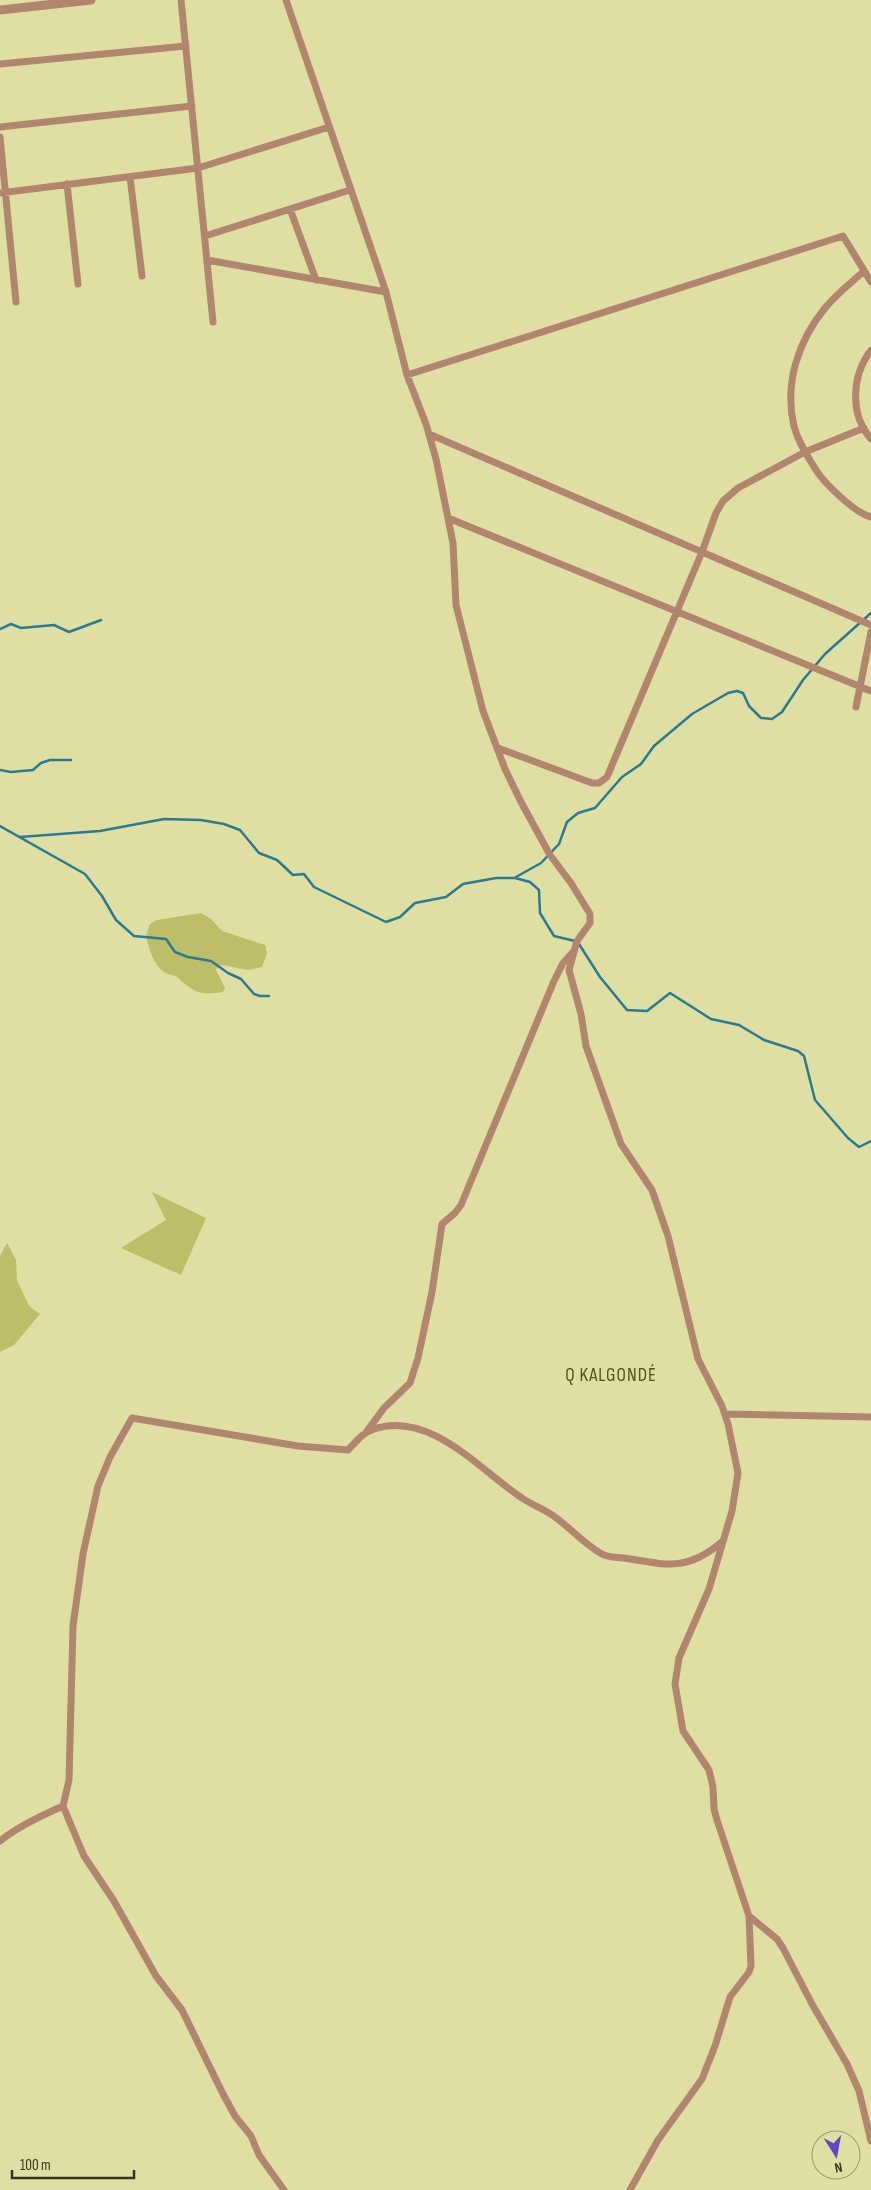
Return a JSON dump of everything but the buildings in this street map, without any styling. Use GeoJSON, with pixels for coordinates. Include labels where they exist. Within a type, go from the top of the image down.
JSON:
{"type":"FeatureCollection","features":[{"type":"Feature","properties":{"kind":"street"},"geometry":{"type":"LineString","coordinates":[[0,10],[91,0]]}},
{"type":"Feature","properties":{"kind":"street"},"geometry":{"type":"LineString","coordinates":[[181,0],[213,322]]}},
{"type":"Feature","properties":{"kind":"street"},"geometry":{"type":"LineString","coordinates":[[286,0],[386,292],[407,375],[429,434],[453,543],[456,605],[483,711],[505,769],[550,854],[590,914],[590,923],[574,950],[570,970],[593,1067],[622,1144],[652,1190],[668,1236],[698,1359],[725,1414],[738,1473],[732,1511],[724,1541],[709,1589],[679,1658],[675,1684],[683,1731],[709,1770],[714,1787],[714,1810],[749,1916],[751,1966],[749,1972],[730,1996],[715,2046],[702,2079],[658,2140],[630,2190]]}},
{"type":"Feature","properties":{"kind":"street"},"geometry":{"type":"LineString","coordinates":[[0,64],[186,46]]}},
{"type":"Feature","properties":{"kind":"street"},"geometry":{"type":"LineString","coordinates":[[0,128],[192,106]]}},
{"type":"Feature","properties":{"kind":"street"},"geometry":{"type":"LineString","coordinates":[[3,192],[198,168],[329,127]]}},
{"type":"Feature","properties":{"kind":"street"},"geometry":{"type":"LineString","coordinates":[[0,137],[3,192],[16,302]]}},
{"type":"Feature","properties":{"kind":"street"},"geometry":{"type":"LineString","coordinates":[[130,177],[142,276]]}},
{"type":"Feature","properties":{"kind":"street"},"geometry":{"type":"LineString","coordinates":[[67,184],[78,284]]}},
{"type":"Feature","properties":{"kind":"street"},"geometry":{"type":"LineString","coordinates":[[205,236],[350,190]]}},
{"type":"Feature","properties":{"kind":"street"},"geometry":{"type":"LineString","coordinates":[[0,199],[3,192]]}},
{"type":"Feature","properties":{"kind":"street"},"geometry":{"type":"LineString","coordinates":[[290,209],[316,280]]}},
{"type":"Feature","properties":{"kind":"street"},"geometry":{"type":"LineString","coordinates":[[407,375],[843,236],[871,282]]}},
{"type":"Feature","properties":{"kind":"street"},"geometry":{"type":"LineString","coordinates":[[207,260],[386,292]]}},
{"type":"Feature","properties":{"kind":"street"},"geometry":{"type":"LineString","coordinates":[[864,271],[826,306],[811,327],[800,350],[792,376],[791,401],[794,427],[805,452],[821,478],[853,506],[871,517]]}},
{"type":"Feature","properties":{"kind":"street"},"geometry":{"type":"LineString","coordinates":[[871,350],[858,376],[854,396],[859,419],[871,439]]}},
{"type":"Feature","properties":{"kind":"street"},"geometry":{"type":"LineString","coordinates":[[498,748],[592,783],[599,783],[607,777],[702,552],[716,512],[723,501],[738,488],[805,452],[864,428]]}},
{"type":"Feature","properties":{"kind":"street"},"geometry":{"type":"LineString","coordinates":[[429,434],[871,625]]}},
{"type":"Feature","properties":{"kind":"street"},"geometry":{"type":"LineString","coordinates":[[448,518],[871,691]]}},
{"type":"Feature","properties":{"kind":"street"},"geometry":{"type":"LineString","coordinates":[[856,707],[871,632]]}},
{"type":"Feature","properties":{"kind":"street"},"geometry":{"type":"LineString","coordinates":[[284,2190],[259,2156],[251,2136],[235,2116],[182,2010],[156,1976],[114,1901],[84,1856],[63,1806],[69,1780],[73,1626],[83,1554],[98,1486],[110,1457],[132,1418],[298,1446],[348,1450],[366,1432],[384,1408],[410,1382],[418,1358],[432,1292],[442,1224],[461,1206],[554,981],[563,964],[574,950]]}},
{"type":"Feature","properties":{"kind":"street"},"geometry":{"type":"LineString","coordinates":[[725,1414],[871,1417]]}},
{"type":"Feature","properties":{"kind":"street"},"geometry":{"type":"LineString","coordinates":[[366,1432],[390,1426],[404,1427],[444,1440],[522,1499],[553,1515],[601,1554],[663,1565],[680,1564],[707,1555],[724,1541]]}},
{"type":"Feature","properties":{"kind":"street"},"geometry":{"type":"LineString","coordinates":[[0,1841],[10,1833],[63,1806]]}},
{"type":"Feature","properties":{"kind":"street"},"geometry":{"type":"LineString","coordinates":[[749,1916],[777,1939],[784,1948],[812,2004],[847,2064],[859,2091],[871,2141]]}},
{"type":"Feature","properties":{"kind":"shaded area"},"geometry":{"type":"Polygon","coordinates":[[[201,913],[211,919],[222,931],[265,945],[267,953],[262,967],[248,970],[222,965],[217,966],[216,970],[225,988],[223,992],[197,992],[175,976],[165,972],[160,968],[152,955],[146,936],[150,924],[157,920],[201,913]]]}},
{"type":"Feature","properties":{"kind":"shaded area"},"geometry":{"type":"Polygon","coordinates":[[[152,1192],[206,1218],[181,1275],[121,1248],[166,1220],[152,1192]]]}},
{"type":"Feature","properties":{"kind":"shaded area"},"geometry":{"type":"Polygon","coordinates":[[[7,1243],[16,1260],[17,1280],[29,1306],[40,1314],[14,1345],[0,1352],[0,1256],[7,1243]]]}},
{"type":"Feature","properties":{"kind":"waterway"},"geometry":{"type":"LineString","coordinates":[[516,877],[541,863],[559,844],[567,822],[578,813],[595,808],[622,777],[641,764],[654,746],[692,714],[728,693],[737,691],[743,693],[749,706],[761,718],[772,719],[782,712],[803,680],[825,654],[871,613]]}},
{"type":"Feature","properties":{"kind":"waterway"},"geometry":{"type":"LineString","coordinates":[[0,629],[11,624],[21,628],[54,625],[69,632],[101,620]]}},
{"type":"Feature","properties":{"kind":"waterway"},"geometry":{"type":"LineString","coordinates":[[0,770],[11,772],[33,770],[41,763],[50,760],[71,760]]}},
{"type":"Feature","properties":{"kind":"waterway"},"geometry":{"type":"LineString","coordinates":[[20,837],[100,831],[164,819],[201,820],[224,824],[240,830],[259,853],[277,860],[293,875],[304,874],[314,887],[386,922],[400,917],[415,903],[446,897],[463,884],[496,878],[515,878],[530,882],[539,890],[540,913],[554,936],[575,941]]}},
{"type":"Feature","properties":{"kind":"waterway"},"geometry":{"type":"LineString","coordinates":[[0,826],[85,874],[102,896],[116,920],[134,936],[166,939],[175,952],[188,957],[211,961],[228,973],[241,979],[254,994],[269,996]]}},
{"type":"Feature","properties":{"kind":"waterway"},"geometry":{"type":"LineString","coordinates":[[579,944],[600,977],[627,1010],[647,1011],[670,993],[711,1019],[739,1025],[764,1040],[798,1051],[804,1056],[815,1100],[848,1138],[859,1147],[871,1141]]}},
{"type":"Feature","properties":{"kind":"district","name":"Q KALGONDÉ"},"geometry":{"type":"Point","coordinates":[611,1374]}}]}
